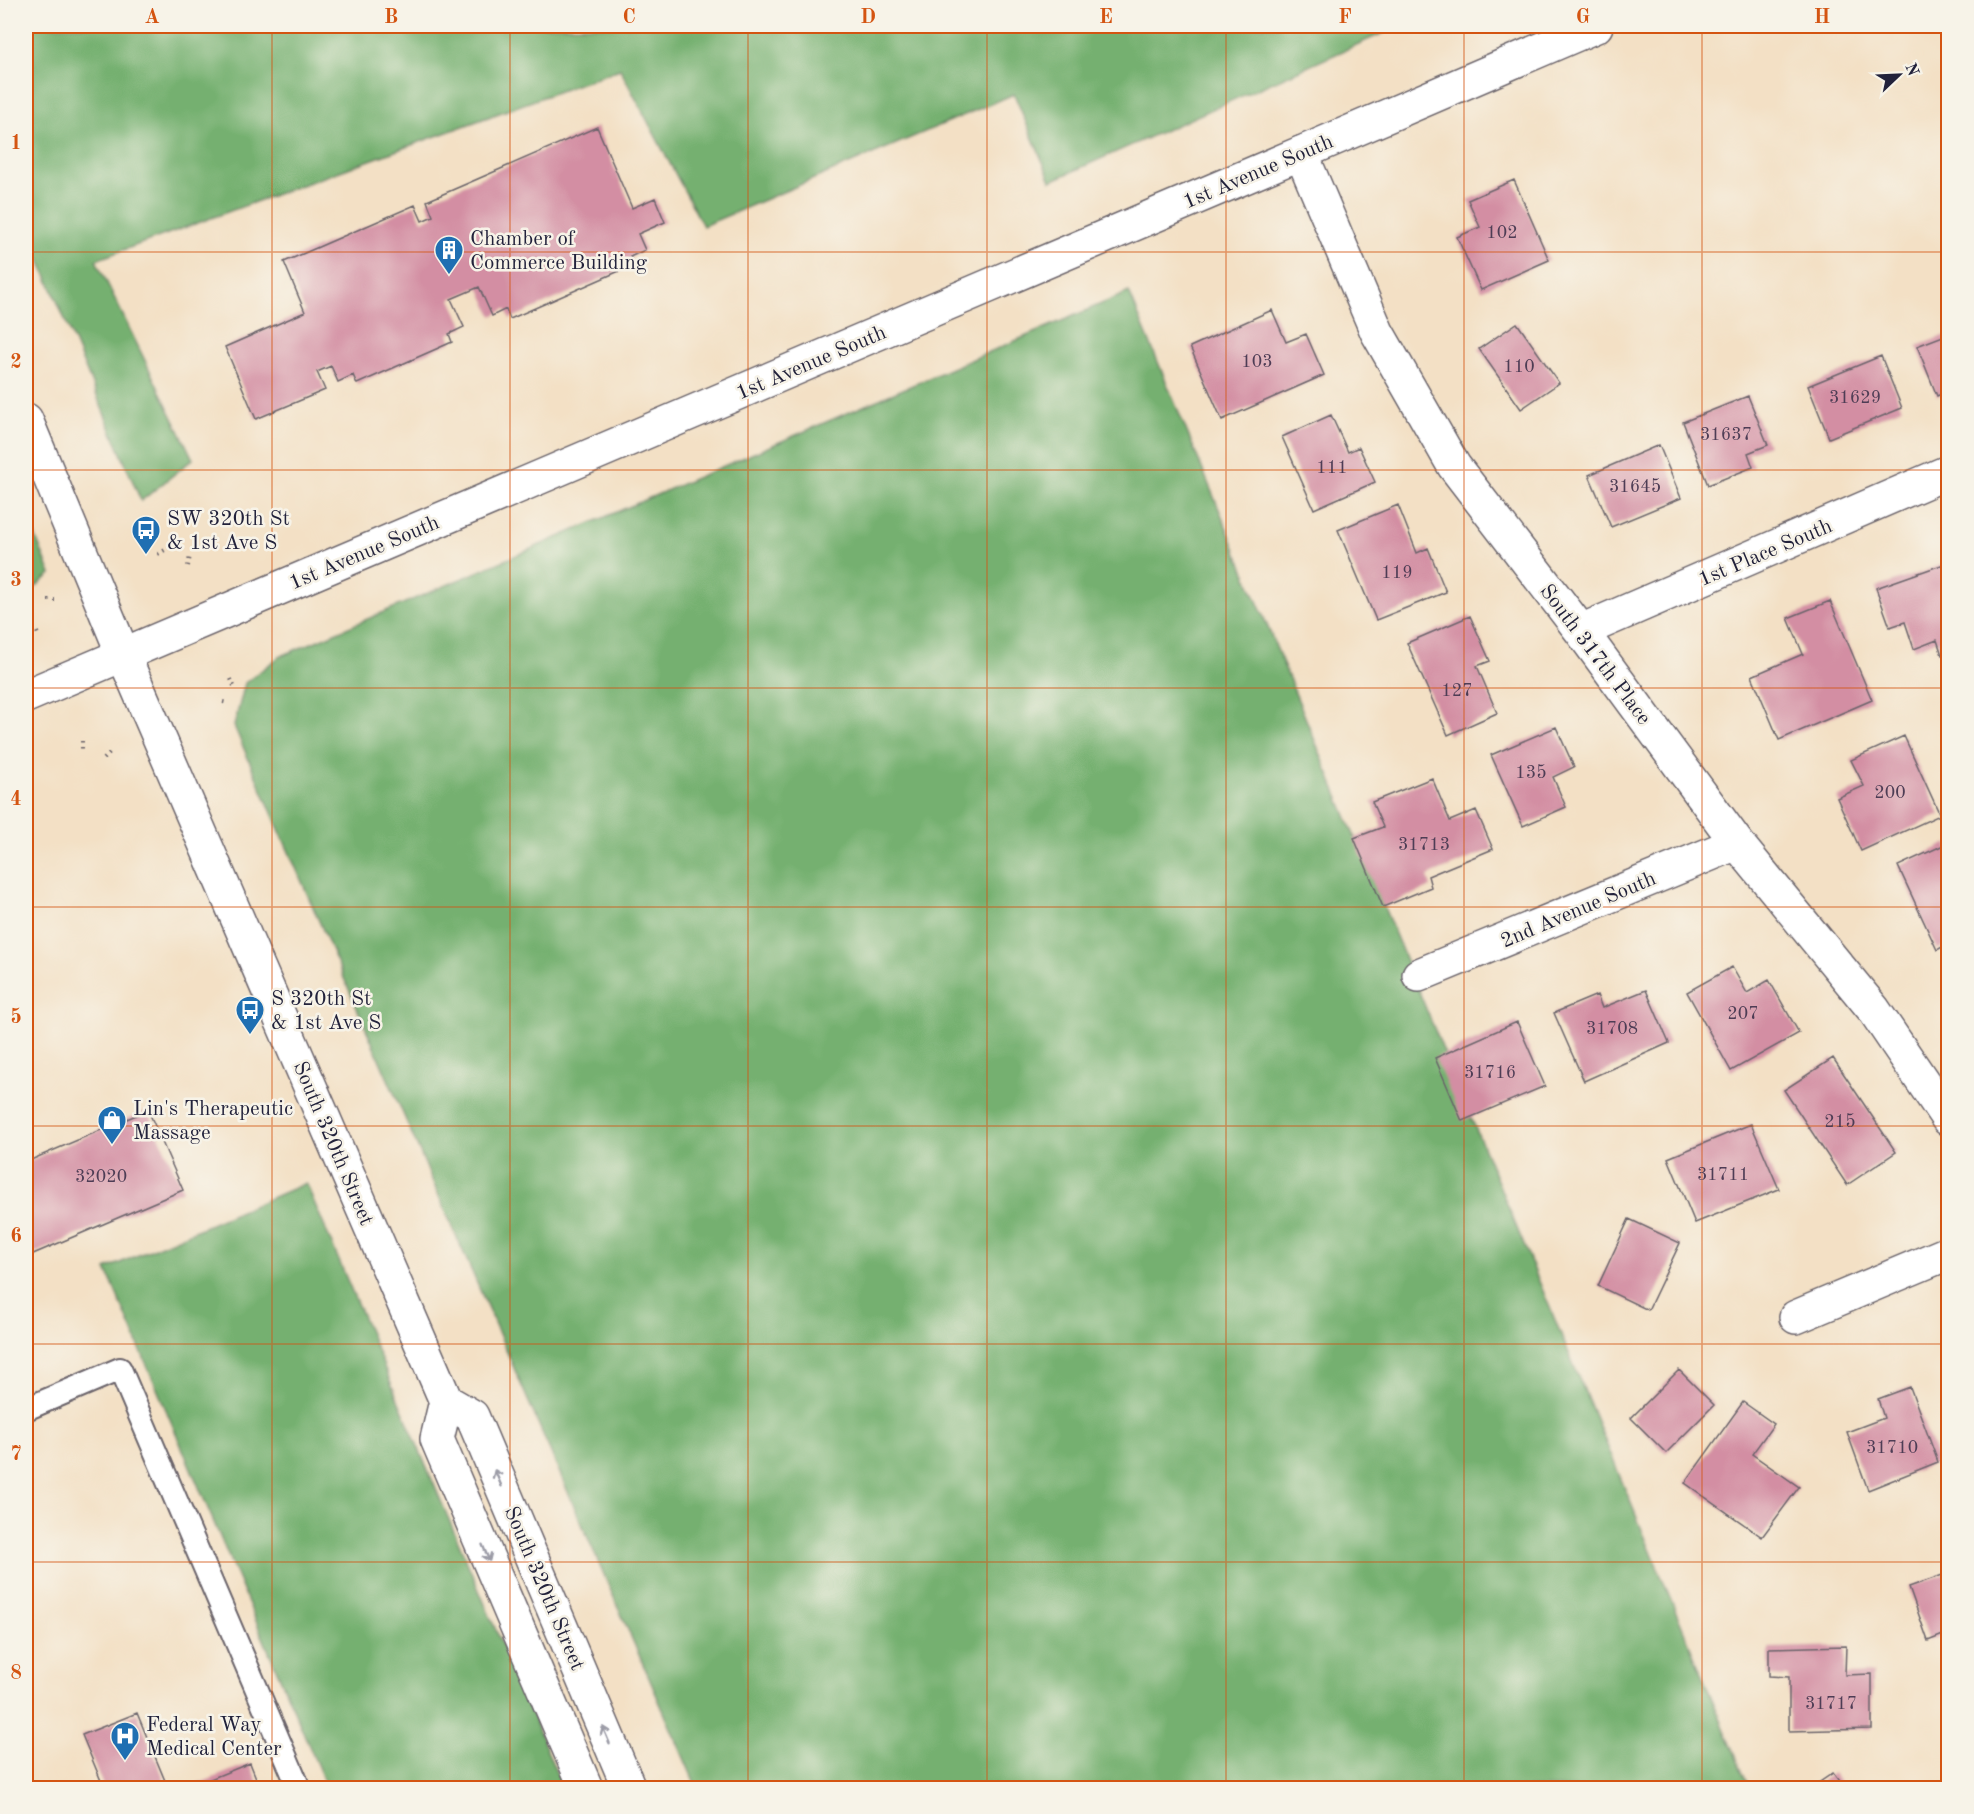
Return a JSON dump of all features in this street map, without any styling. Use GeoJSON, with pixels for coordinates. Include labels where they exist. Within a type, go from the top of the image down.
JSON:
{"type":"FeatureCollection","features":[{"type":"Feature","properties":{"kind":"main road","name":"1st Avenue South"},"geometry":{"type":"LineString","coordinates":[[26,696],[1596,26]]}},
{"type":"Feature","properties":{"kind":"main road","name":"South 317th Place"},"geometry":{"type":"LineString","coordinates":[[1301,153],[1377,332],[1454,466],[1581,631],[1737,843],[1874,1010],[1948,1119]]}},
{"type":"Feature","properties":{"kind":"main road","name":"South 320th Street"},"geometry":{"type":"LineString","coordinates":[[26,420],[123,654],[446,1401],[472,1416],[629,1788]]}},
{"type":"Feature","properties":{"kind":"main road","name":"1st Place South"},"geometry":{"type":"LineString","coordinates":[[1581,631],[1948,472]]}},
{"type":"Feature","properties":{"kind":"main road","name":"2nd Avenue South"},"geometry":{"type":"LineString","coordinates":[[1419,975],[1737,843]]}},
{"type":"Feature","properties":{"kind":"main road"},"geometry":{"type":"LineString","coordinates":[[1796,1317],[1948,1253]]}},
{"type":"Feature","properties":{"kind":"main road","name":"South 320th Street"},"geometry":{"type":"LineString","coordinates":[[446,1401],[437,1439],[586,1788]]}},
{"type":"Feature","properties":{"kind":"lane"},"geometry":{"type":"LineString","coordinates":[[26,1409],[120,1369],[298,1788]]}},
{"type":"Feature","properties":{"kind":"path"},"geometry":{"type":"LineString","coordinates":[[158,554],[167,549]]}},
{"type":"Feature","properties":{"kind":"path"},"geometry":{"type":"LineString","coordinates":[[188,566],[190,556]]}},
{"type":"Feature","properties":{"kind":"path"},"geometry":{"type":"LineString","coordinates":[[48,600],[55,600]]}},
{"type":"Feature","properties":{"kind":"path"},"geometry":{"type":"LineString","coordinates":[[231,680],[234,686]]}},
{"type":"Feature","properties":{"kind":"path"},"geometry":{"type":"LineString","coordinates":[[223,702],[228,703]]}},
{"type":"Feature","properties":{"kind":"path"},"geometry":{"type":"LineString","coordinates":[[81,741],[82,750]]}},
{"type":"Feature","properties":{"kind":"path"},"geometry":{"type":"LineString","coordinates":[[104,759],[111,752]]}},
{"type":"Feature","properties":{"kind":"green space"},"geometry":{"type":"Polygon","coordinates":[[[26,26],[1399,26],[1051,181],[1014,94],[703,226],[620,69],[96,260],[193,459],[141,501],[26,227],[26,26]]]}},
{"type":"Feature","properties":{"kind":"green space"},"geometry":{"type":"Polygon","coordinates":[[[1129,292],[1749,1788],[697,1788],[234,726],[245,683],[279,657],[1129,292]]]}},
{"type":"Feature","properties":{"kind":"green space"},"geometry":{"type":"Polygon","coordinates":[[[26,514],[51,574],[26,595],[26,514]]]}},
{"type":"Feature","properties":{"kind":"green space"},"geometry":{"type":"Polygon","coordinates":[[[306,1183],[563,1788],[327,1788],[106,1269],[306,1183]]]}},
{"type":"Feature","properties":{"kind":"building","name":"Chamber of Commerce Building"},"geometry":{"type":"Polygon","coordinates":[[[597,127],[632,208],[655,198],[665,222],[638,234],[645,250],[630,257],[633,265],[510,319],[506,309],[492,316],[479,287],[451,299],[464,327],[449,334],[452,342],[357,384],[353,375],[338,382],[331,366],[317,372],[325,390],[256,419],[225,347],[305,312],[284,262],[415,205],[422,221],[433,216],[427,201],[597,127]]]}},
{"type":"Feature","properties":{"kind":"building"},"geometry":{"type":"Polygon","coordinates":[[[1514,180],[1549,260],[1481,290],[1457,237],[1480,227],[1468,200],[1514,180]]]}},
{"type":"Feature","properties":{"kind":"building"},"geometry":{"type":"Polygon","coordinates":[[[1272,310],[1286,342],[1306,334],[1324,375],[1222,420],[1190,347],[1272,310]]]}},
{"type":"Feature","properties":{"kind":"building"},"geometry":{"type":"Polygon","coordinates":[[[1517,323],[1559,383],[1521,409],[1479,349],[1517,323]]]}},
{"type":"Feature","properties":{"kind":"building"},"geometry":{"type":"Polygon","coordinates":[[[1948,334],[1948,391],[1937,396],[1917,346],[1948,334]]]}},
{"type":"Feature","properties":{"kind":"building"},"geometry":{"type":"Polygon","coordinates":[[[1881,356],[1902,408],[1829,438],[1808,386],[1881,356]]]}},
{"type":"Feature","properties":{"kind":"building"},"geometry":{"type":"Polygon","coordinates":[[[1748,396],[1768,445],[1748,453],[1753,467],[1708,485],[1683,422],[1748,396]]]}},
{"type":"Feature","properties":{"kind":"building"},"geometry":{"type":"Polygon","coordinates":[[[1331,415],[1348,452],[1359,447],[1375,482],[1314,509],[1282,437],[1331,415]]]}},
{"type":"Feature","properties":{"kind":"building"},"geometry":{"type":"Polygon","coordinates":[[[1659,445],[1681,498],[1611,527],[1589,475],[1659,445]]]}},
{"type":"Feature","properties":{"kind":"building"},"geometry":{"type":"Polygon","coordinates":[[[1398,505],[1417,553],[1428,548],[1446,592],[1376,620],[1338,530],[1398,505]]]}},
{"type":"Feature","properties":{"kind":"building"},"geometry":{"type":"Polygon","coordinates":[[[1947,563],[1948,653],[1942,655],[1937,640],[1914,649],[1905,622],[1890,627],[1876,588],[1947,563]]]}},
{"type":"Feature","properties":{"kind":"building"},"geometry":{"type":"Polygon","coordinates":[[[1830,601],[1872,700],[1779,740],[1752,676],[1803,654],[1788,618],[1830,601]]]}},
{"type":"Feature","properties":{"kind":"building"},"geometry":{"type":"Polygon","coordinates":[[[1470,616],[1490,661],[1477,666],[1497,713],[1448,735],[1407,643],[1470,616]]]}},
{"type":"Feature","properties":{"kind":"building"},"geometry":{"type":"Polygon","coordinates":[[[1556,727],[1574,767],[1553,777],[1566,807],[1523,826],[1491,755],[1556,727]]]}},
{"type":"Feature","properties":{"kind":"building"},"geometry":{"type":"Polygon","coordinates":[[[1904,736],[1940,815],[1861,851],[1837,798],[1864,786],[1851,760],[1904,736]]]}},
{"type":"Feature","properties":{"kind":"building"},"geometry":{"type":"Polygon","coordinates":[[[1432,778],[1450,821],[1476,810],[1493,849],[1428,876],[1431,887],[1383,907],[1354,838],[1383,827],[1372,802],[1432,778]]]}},
{"type":"Feature","properties":{"kind":"building"},"geometry":{"type":"Polygon","coordinates":[[[1948,843],[1948,944],[1937,950],[1898,866],[1948,843]]]}},
{"type":"Feature","properties":{"kind":"building"},"geometry":{"type":"Polygon","coordinates":[[[1732,967],[1747,993],[1769,980],[1799,1033],[1731,1071],[1687,992],[1732,967]]]}},
{"type":"Feature","properties":{"kind":"building"},"geometry":{"type":"Polygon","coordinates":[[[1646,990],[1669,1043],[1584,1081],[1554,1013],[1597,995],[1602,1008],[1646,990]]]}},
{"type":"Feature","properties":{"kind":"building"},"geometry":{"type":"Polygon","coordinates":[[[1517,1022],[1545,1086],[1462,1121],[1435,1058],[1517,1022]]]}},
{"type":"Feature","properties":{"kind":"building"},"geometry":{"type":"Polygon","coordinates":[[[1833,1058],[1896,1152],[1847,1185],[1784,1090],[1833,1058]]]}},
{"type":"Feature","properties":{"kind":"building"},"geometry":{"type":"Polygon","coordinates":[[[148,1110],[183,1190],[26,1257],[26,1162],[148,1110]]]}},
{"type":"Feature","properties":{"kind":"building"},"geometry":{"type":"Polygon","coordinates":[[[1751,1124],[1779,1189],[1695,1223],[1668,1158],[1751,1124]]]}},
{"type":"Feature","properties":{"kind":"building"},"geometry":{"type":"Polygon","coordinates":[[[1629,1219],[1680,1243],[1648,1310],[1598,1286],[1629,1219]]]}},
{"type":"Feature","properties":{"kind":"building"},"geometry":{"type":"Polygon","coordinates":[[[1679,1370],[1714,1405],[1666,1453],[1631,1418],[1679,1370]]]}},
{"type":"Feature","properties":{"kind":"building"},"geometry":{"type":"Polygon","coordinates":[[[1910,1387],[1938,1462],[1868,1490],[1847,1432],[1884,1418],[1878,1399],[1910,1387]]]}},
{"type":"Feature","properties":{"kind":"building"},"geometry":{"type":"Polygon","coordinates":[[[1743,1402],[1774,1424],[1752,1454],[1799,1487],[1762,1537],[1685,1483],[1743,1402]]]}},
{"type":"Feature","properties":{"kind":"building"},"geometry":{"type":"Polygon","coordinates":[[[1948,1573],[1948,1633],[1928,1641],[1909,1587],[1948,1573]]]}},
{"type":"Feature","properties":{"kind":"building"},"geometry":{"type":"Polygon","coordinates":[[[1846,1646],[1845,1675],[1872,1674],[1872,1729],[1789,1731],[1789,1677],[1769,1676],[1769,1648],[1846,1646]]]}},
{"type":"Feature","properties":{"kind":"building","name":"Federal Way Medical Center"},"geometry":{"type":"Polygon","coordinates":[[[137,1713],[168,1788],[104,1788],[82,1735],[137,1713]]]}},
{"type":"Feature","properties":{"kind":"building","name":"Federal Way Medical Center"},"geometry":{"type":"Polygon","coordinates":[[[250,1763],[260,1788],[188,1788],[250,1763]]]}},
{"type":"Feature","properties":{"kind":"building"},"geometry":{"type":"Polygon","coordinates":[[[1833,1773],[1844,1788],[1811,1788],[1833,1773]]]}},
{"type":"Feature","properties":{"kind":"place","name":"Chamber of Commerce Building"},"geometry":{"type":"Point","coordinates":[449,276]}},
{"type":"Feature","properties":{"kind":"place","name":"SW 320th St & 1st Ave S"},"geometry":{"type":"Point","coordinates":[146,556]}},
{"type":"Feature","properties":{"kind":"place","name":"S 320th St & 1st Ave S"},"geometry":{"type":"Point","coordinates":[250,1036]}},
{"type":"Feature","properties":{"kind":"place","name":"Lin's Therapeutic Massage"},"geometry":{"type":"Point","coordinates":[112,1146]}},
{"type":"Feature","properties":{"kind":"place","name":"Federal Way Medical Center"},"geometry":{"type":"Point","coordinates":[125,1762]}}]}
